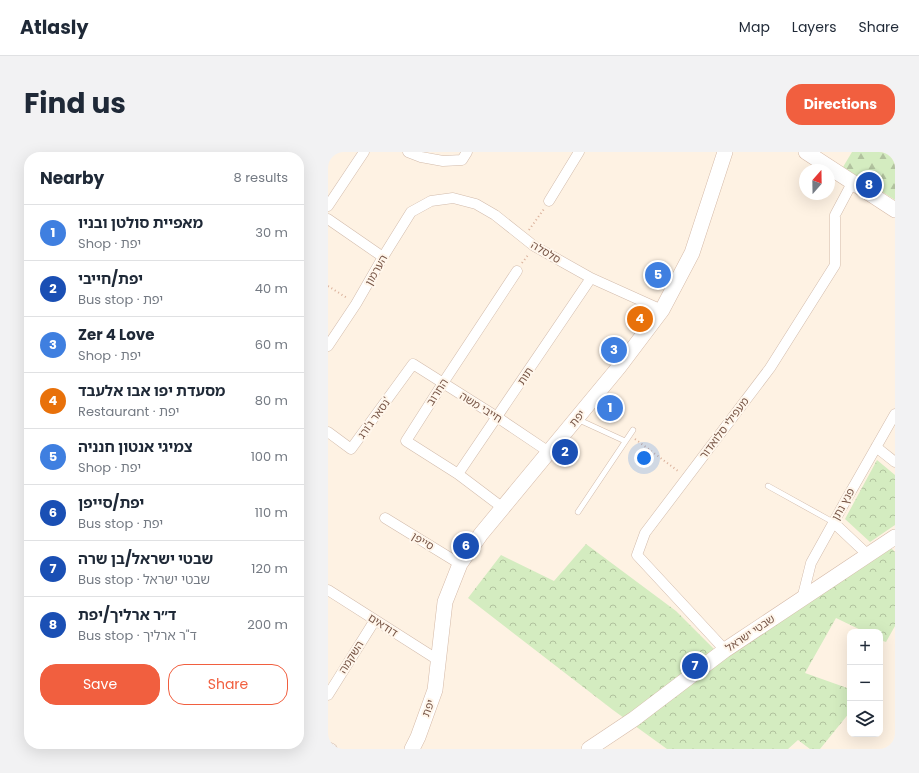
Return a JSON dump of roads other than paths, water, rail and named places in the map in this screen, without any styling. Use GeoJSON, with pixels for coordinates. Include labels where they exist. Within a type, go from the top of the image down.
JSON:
{"type":"FeatureCollection","features":[{"type":"Feature","properties":{"kind":"street"},"geometry":{"type":"LineString","coordinates":[[328,206],[364,152]]}},
{"type":"Feature","properties":{"kind":"street"},"geometry":{"type":"LineString","coordinates":[[408,152],[421,157],[443,162],[462,160],[467,152]]}},
{"type":"Feature","properties":{"kind":"street"},"geometry":{"type":"LineString","coordinates":[[549,201],[579,152]]}},
{"type":"Feature","properties":{"kind":"street","name":"יפת"},"geometry":{"type":"LineString","coordinates":[[412,749],[418,737],[435,690],[445,602],[460,564],[481,534],[619,367],[662,310],[692,253],[725,152]]}},
{"type":"Feature","properties":{"kind":"street"},"geometry":{"type":"LineString","coordinates":[[806,152],[822,156],[852,182],[895,210]]}},
{"type":"Feature","properties":{"kind":"street","name":"מעפילי סלואדור"},"geometry":{"type":"LineString","coordinates":[[725,650],[637,555],[645,533],[770,368],[835,265],[835,215],[852,182]]}},
{"type":"Feature","properties":{"kind":"street","name":"סלסלה"},"geometry":{"type":"LineString","coordinates":[[431,201],[453,198],[476,204],[495,215],[534,246],[591,278],[662,310]]}},
{"type":"Feature","properties":{"kind":"street","name":"הערמון"},"geometry":{"type":"LineString","coordinates":[[328,346],[356,304],[411,212],[431,201]]}},
{"type":"Feature","properties":{"kind":"street"},"geometry":{"type":"LineString","coordinates":[[328,219],[383,257]]}},
{"type":"Feature","properties":{"kind":"street","name":"החרוב"},"geometry":{"type":"LineString","coordinates":[[503,508],[458,474],[406,441],[517,271]]}},
{"type":"Feature","properties":{"kind":"street","name":"תות"},"geometry":{"type":"LineString","coordinates":[[458,474],[591,278]]}},
{"type":"Feature","properties":{"kind":"street","name":"חייבי משה"},"geometry":{"type":"LineString","coordinates":[[413,364],[549,452]]}},
{"type":"Feature","properties":{"kind":"street","name":"נסאר ג'ורג'"},"geometry":{"type":"LineString","coordinates":[[328,432],[351,449],[413,364]]}},
{"type":"Feature","properties":{"kind":"street","name":"פנץ נתן"},"geometry":{"type":"LineString","coordinates":[[802,599],[811,563],[895,414]]}},
{"type":"Feature","properties":{"kind":"street"},"geometry":{"type":"LineString","coordinates":[[876,447],[895,462]]}},
{"type":"Feature","properties":{"kind":"street","name":"סייפן"},"geometry":{"type":"LineString","coordinates":[[385,518],[460,564]]}},
{"type":"Feature","properties":{"kind":"street"},"geometry":{"type":"LineString","coordinates":[[833,522],[868,555]]}},
{"type":"Feature","properties":{"kind":"street","name":"שבטי ישראל"},"geometry":{"type":"LineString","coordinates":[[589,749],[634,719],[725,650],[895,537]]}},
{"type":"Feature","properties":{"kind":"street","name":"דודאים"},"geometry":{"type":"LineString","coordinates":[[328,590],[438,660]]}},
{"type":"Feature","properties":{"kind":"street","name":"השקמה"},"geometry":{"type":"LineString","coordinates":[[328,695],[375,620]]}},
{"type":"Feature","properties":{"kind":"street"},"geometry":{"type":"LineString","coordinates":[[328,746],[332,749]]}},
{"type":"Feature","properties":{"kind":"lane"},"geometry":{"type":"LineString","coordinates":[[576,419],[625,441]]}},
{"type":"Feature","properties":{"kind":"lane"},"geometry":{"type":"LineString","coordinates":[[578,512],[631,433]]}},
{"type":"Feature","properties":{"kind":"lane"},"geometry":{"type":"LineString","coordinates":[[768,486],[833,522]]}},
{"type":"Feature","properties":{"kind":"place","name":"ד״ר ארליך/יפת"},"geometry":{"type":"Point","coordinates":[869,185]}},
{"type":"Feature","properties":{"kind":"place","name":"צמיגי אנטון חנניה"},"geometry":{"type":"Point","coordinates":[658,275]}},
{"type":"Feature","properties":{"kind":"place","name":"מסעדת יפו אבו אלעבד"},"geometry":{"type":"Point","coordinates":[640,319]}},
{"type":"Feature","properties":{"kind":"place","name":"Zer 4 Love"},"geometry":{"type":"Point","coordinates":[614,350]}},
{"type":"Feature","properties":{"kind":"place","name":"מאפיית סולטן ובניו"},"geometry":{"type":"Point","coordinates":[610,408]}},
{"type":"Feature","properties":{"kind":"place","name":"יפת/חייבי"},"geometry":{"type":"Point","coordinates":[565,452]}},
{"type":"Feature","properties":{"kind":"place","name":"יפת/סייפן"},"geometry":{"type":"Point","coordinates":[466,546]}},
{"type":"Feature","properties":{"kind":"place","name":"שבטי ישראל/בן שרה"},"geometry":{"type":"Point","coordinates":[695,666]}}]}
